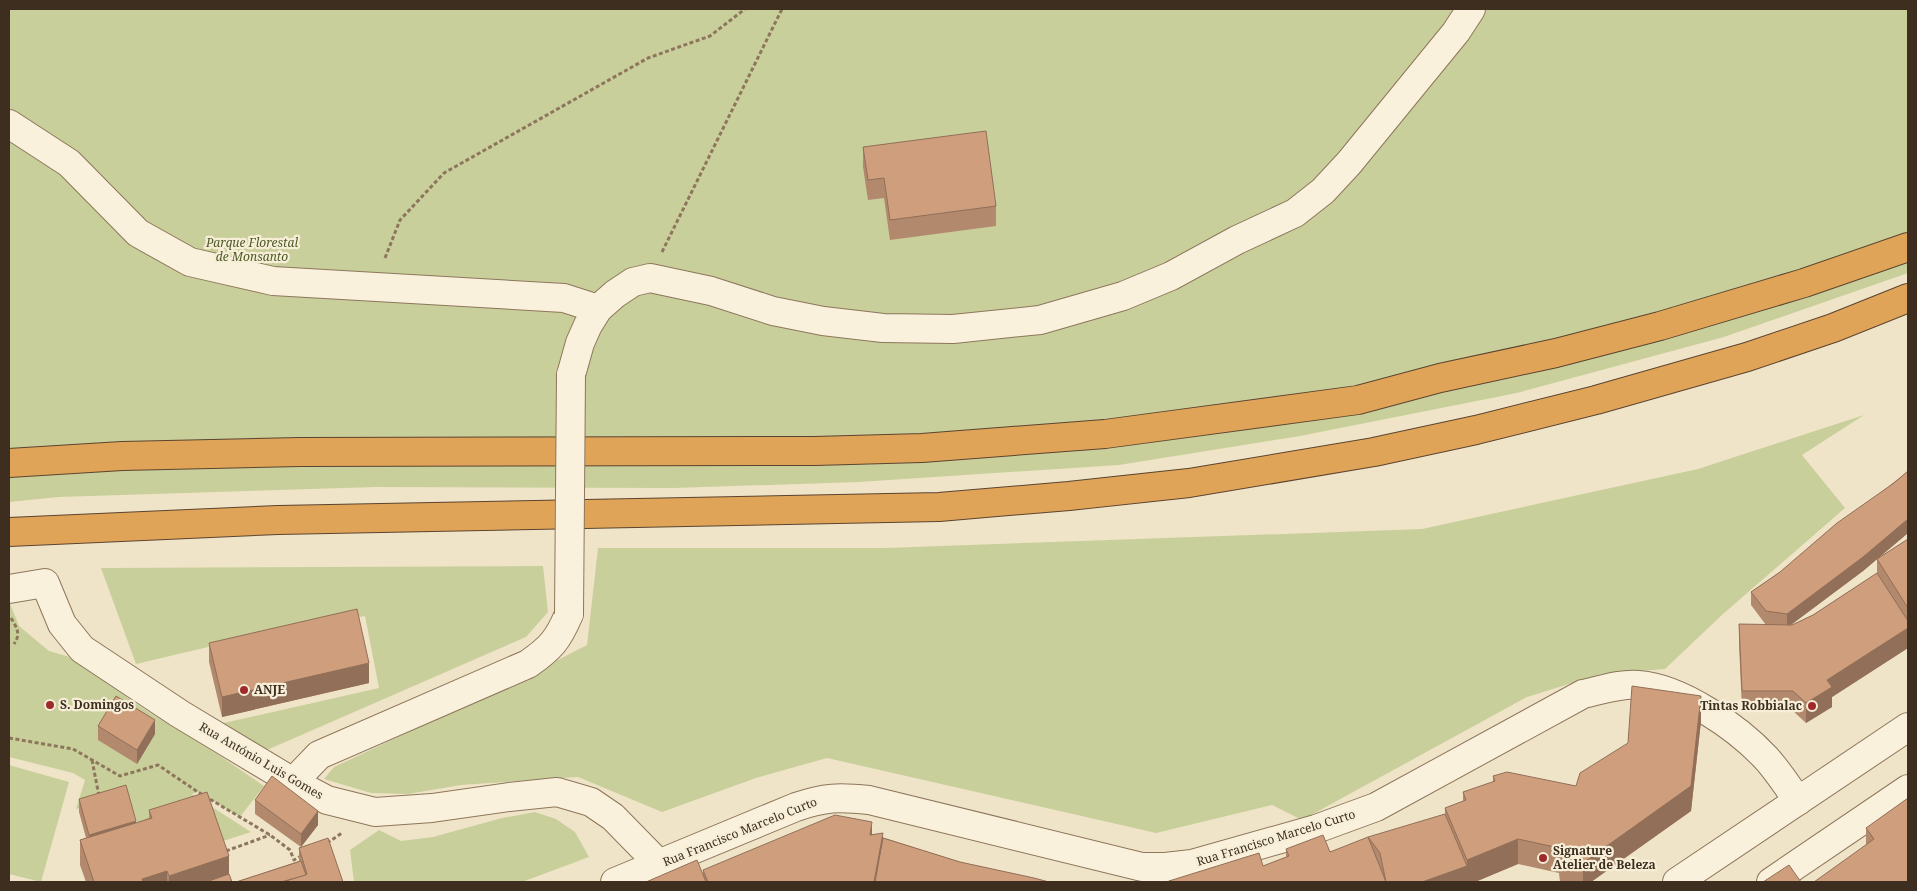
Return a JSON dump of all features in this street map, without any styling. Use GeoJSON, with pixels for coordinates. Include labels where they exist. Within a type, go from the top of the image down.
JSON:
{"type":"FeatureCollection","features":[{"type":"Feature","properties":{"kind":"highway"},"geometry":{"type":"LineString","coordinates":[[9,463],[122,456],[300,452],[815,451],[932,447],[1105,434],[1358,400],[1660,326],[1804,283],[1908,247]]}},
{"type":"Feature","properties":{"kind":"highway"},"geometry":{"type":"LineString","coordinates":[[9,532],[102,526],[278,520],[939,507],[1189,483],[1316,463],[1428,441],[1596,400],[1747,357],[1833,328],[1908,298]]}},
{"type":"Feature","properties":{"kind":"street"},"geometry":{"type":"LineString","coordinates":[[292,782],[320,755],[528,664],[545,652],[561,634],[569,614],[571,375],[580,343],[598,309],[633,282],[650,278],[711,291],[773,311],[823,321],[883,328],[953,329],[1040,320],[1123,296],[1171,276],[1237,240],[1295,213],[1323,191],[1356,156],[1456,32],[1471,9]]}},
{"type":"Feature","properties":{"kind":"street"},"geometry":{"type":"LineString","coordinates":[[9,124],[69,163],[138,233],[190,262],[273,281],[564,298],[598,309]]}},
{"type":"Feature","properties":{"kind":"street","name":"Rua António Luis Gomes"},"geometry":{"type":"LineString","coordinates":[[9,589],[46,582],[62,624],[82,649],[180,714],[292,782],[327,800],[375,812],[432,808],[557,792],[591,802],[613,817],[659,864]]}},
{"type":"Feature","properties":{"kind":"street","name":"Rua Francisco Marcelo Curto"},"geometry":{"type":"LineString","coordinates":[[615,882],[796,807],[818,799],[841,797],[869,800],[1142,866],[1165,867],[1192,864],[1316,829],[1376,807],[1583,694],[1608,688],[1639,685],[1671,693],[1725,722],[1766,758],[1798,801]]}},
{"type":"Feature","properties":{"kind":"street"},"geometry":{"type":"LineString","coordinates":[[1678,882],[1908,727]]}},
{"type":"Feature","properties":{"kind":"street"},"geometry":{"type":"LineString","coordinates":[[1771,882],[1908,789]]}},
{"type":"Feature","properties":{"kind":"path"},"geometry":{"type":"LineString","coordinates":[[374,287],[400,220],[444,173],[648,58],[710,36],[745,9]]}},
{"type":"Feature","properties":{"kind":"path"},"geometry":{"type":"LineString","coordinates":[[650,278],[782,9]]}},
{"type":"Feature","properties":{"kind":"path"},"geometry":{"type":"LineString","coordinates":[[12,620],[19,634],[14,644]]}},
{"type":"Feature","properties":{"kind":"path"},"geometry":{"type":"LineString","coordinates":[[9,738],[73,749],[120,776],[158,765],[198,792],[270,835],[290,850],[297,868]]}},
{"type":"Feature","properties":{"kind":"path"},"geometry":{"type":"LineString","coordinates":[[92,760],[100,801]]}},
{"type":"Feature","properties":{"kind":"path"},"geometry":{"type":"LineString","coordinates":[[320,847],[337,838],[370,810]]}},
{"type":"Feature","properties":{"kind":"path"},"geometry":{"type":"LineString","coordinates":[[226,851],[270,835]]}},
{"type":"Feature","properties":{"kind":"path"},"geometry":{"type":"LineString","coordinates":[[294,860],[303,856]]}},
{"type":"Feature","properties":{"kind":"green space","name":"Parque Florestal de Monsanto"},"geometry":{"type":"Polygon","coordinates":[[[9,9],[1908,9],[1908,273],[1724,337],[1517,393],[1300,436],[1119,465],[859,482],[674,488],[376,487],[59,497],[9,502],[9,9]]]}},
{"type":"Feature","properties":{"kind":"green space"},"geometry":{"type":"Polygon","coordinates":[[[1864,415],[1802,455],[1845,508],[1723,614],[1665,669],[1601,674],[1527,697],[1302,820],[1272,805],[1156,833],[827,758],[756,778],[662,812],[578,777],[461,785],[408,794],[371,793],[324,779],[334,767],[501,689],[587,645],[598,548],[885,548],[1422,529],[1698,469],[1864,415]]]}},
{"type":"Feature","properties":{"kind":"green space"},"geometry":{"type":"Polygon","coordinates":[[[543,566],[548,612],[526,637],[267,750],[219,724],[379,688],[365,616],[238,640],[136,664],[101,568],[543,566]]]}},
{"type":"Feature","properties":{"kind":"green space"},"geometry":{"type":"Polygon","coordinates":[[[9,601],[19,626],[49,651],[80,660],[133,702],[220,756],[264,786],[240,817],[198,792],[192,794],[251,832],[220,842],[140,832],[128,795],[76,809],[85,780],[73,773],[9,757],[9,601]]]}},
{"type":"Feature","properties":{"kind":"green space"},"geometry":{"type":"Polygon","coordinates":[[[9,765],[69,782],[41,882],[9,874],[9,765]]]}},
{"type":"Feature","properties":{"kind":"green space"},"geometry":{"type":"Polygon","coordinates":[[[535,812],[556,819],[575,832],[589,857],[522,882],[354,882],[350,850],[379,830],[401,841],[433,837],[502,818],[535,812]]]}},
{"type":"Feature","properties":{"kind":"building"},"geometry":{"type":"Polygon","coordinates":[[[986,131],[996,206],[890,220],[884,178],[868,180],[863,147],[986,131]]]}},
{"type":"Feature","properties":{"kind":"building"},"geometry":{"type":"Polygon","coordinates":[[[1908,471],[1908,519],[1863,557],[1787,614],[1766,611],[1751,592],[1780,572],[1837,523],[1908,471]]]}},
{"type":"Feature","properties":{"kind":"building"},"geometry":{"type":"Polygon","coordinates":[[[1908,539],[1908,608],[1877,559],[1908,539]]]}},
{"type":"Feature","properties":{"kind":"building"},"geometry":{"type":"Polygon","coordinates":[[[1877,573],[1908,621],[1908,628],[1827,680],[1832,687],[1806,703],[1793,691],[1742,691],[1739,624],[1792,625],[1813,615],[1877,573]]]}},
{"type":"Feature","properties":{"kind":"building"},"geometry":{"type":"Polygon","coordinates":[[[357,609],[369,663],[222,697],[209,643],[357,609]]]}},
{"type":"Feature","properties":{"kind":"building"},"geometry":{"type":"Polygon","coordinates":[[[1632,686],[1701,696],[1691,786],[1583,863],[1560,857],[1559,848],[1518,839],[1467,860],[1445,808],[1466,800],[1463,792],[1495,781],[1493,776],[1507,772],[1576,786],[1580,773],[1628,743],[1632,686]]]}},
{"type":"Feature","properties":{"kind":"building"},"geometry":{"type":"Polygon","coordinates":[[[116,696],[155,720],[137,750],[98,726],[116,696]]]}},
{"type":"Feature","properties":{"kind":"building"},"geometry":{"type":"Polygon","coordinates":[[[272,776],[318,811],[301,834],[255,800],[272,776]]]}},
{"type":"Feature","properties":{"kind":"building"},"geometry":{"type":"Polygon","coordinates":[[[126,785],[136,821],[89,835],[79,799],[126,785]]]}},
{"type":"Feature","properties":{"kind":"building"},"geometry":{"type":"Polygon","coordinates":[[[207,792],[229,856],[169,876],[167,871],[142,879],[143,882],[94,882],[80,840],[152,818],[149,810],[207,792]]]}},
{"type":"Feature","properties":{"kind":"building"},"geometry":{"type":"Polygon","coordinates":[[[1908,798],[1907,882],[1814,882],[1874,839],[1866,828],[1908,798]]]}},
{"type":"Feature","properties":{"kind":"building"},"geometry":{"type":"Polygon","coordinates":[[[1445,814],[1467,866],[1422,882],[1386,882],[1380,853],[1368,837],[1445,814]]]}},
{"type":"Feature","properties":{"kind":"building"},"geometry":{"type":"Polygon","coordinates":[[[835,815],[872,822],[870,835],[883,833],[874,882],[708,882],[703,870],[835,815]]]}},
{"type":"Feature","properties":{"kind":"building"},"geometry":{"type":"Polygon","coordinates":[[[1323,835],[1330,852],[1368,837],[1386,882],[1169,881],[1259,853],[1263,866],[1289,856],[1286,849],[1323,835]]]}},
{"type":"Feature","properties":{"kind":"building"},"geometry":{"type":"Polygon","coordinates":[[[328,838],[343,882],[283,882],[307,874],[299,848],[328,838]]]}},
{"type":"Feature","properties":{"kind":"building"},"geometry":{"type":"Polygon","coordinates":[[[883,838],[960,862],[1049,882],[875,882],[883,838]]]}},
{"type":"Feature","properties":{"kind":"building"},"geometry":{"type":"Polygon","coordinates":[[[697,860],[706,882],[646,882],[697,860]]]}},
{"type":"Feature","properties":{"kind":"building"},"geometry":{"type":"Polygon","coordinates":[[[301,861],[306,875],[281,882],[236,882],[301,861]]]}},
{"type":"Feature","properties":{"kind":"building"},"geometry":{"type":"Polygon","coordinates":[[[1789,865],[1801,882],[1763,882],[1789,865]]]}},
{"type":"Feature","properties":{"kind":"building"},"geometry":{"type":"Polygon","coordinates":[[[229,874],[232,882],[206,882],[229,874]]]}},
{"type":"Feature","properties":{"kind":"place","name":"ANJE"},"geometry":{"type":"Point","coordinates":[244,690]}},
{"type":"Feature","properties":{"kind":"place","name":"S. Domingos"},"geometry":{"type":"Point","coordinates":[50,705]}},
{"type":"Feature","properties":{"kind":"place","name":"Tintas Robbialac"},"geometry":{"type":"Point","coordinates":[1812,706]}},
{"type":"Feature","properties":{"kind":"place","name":"Signature Atelier de Beleza"},"geometry":{"type":"Point","coordinates":[1543,858]}}]}
